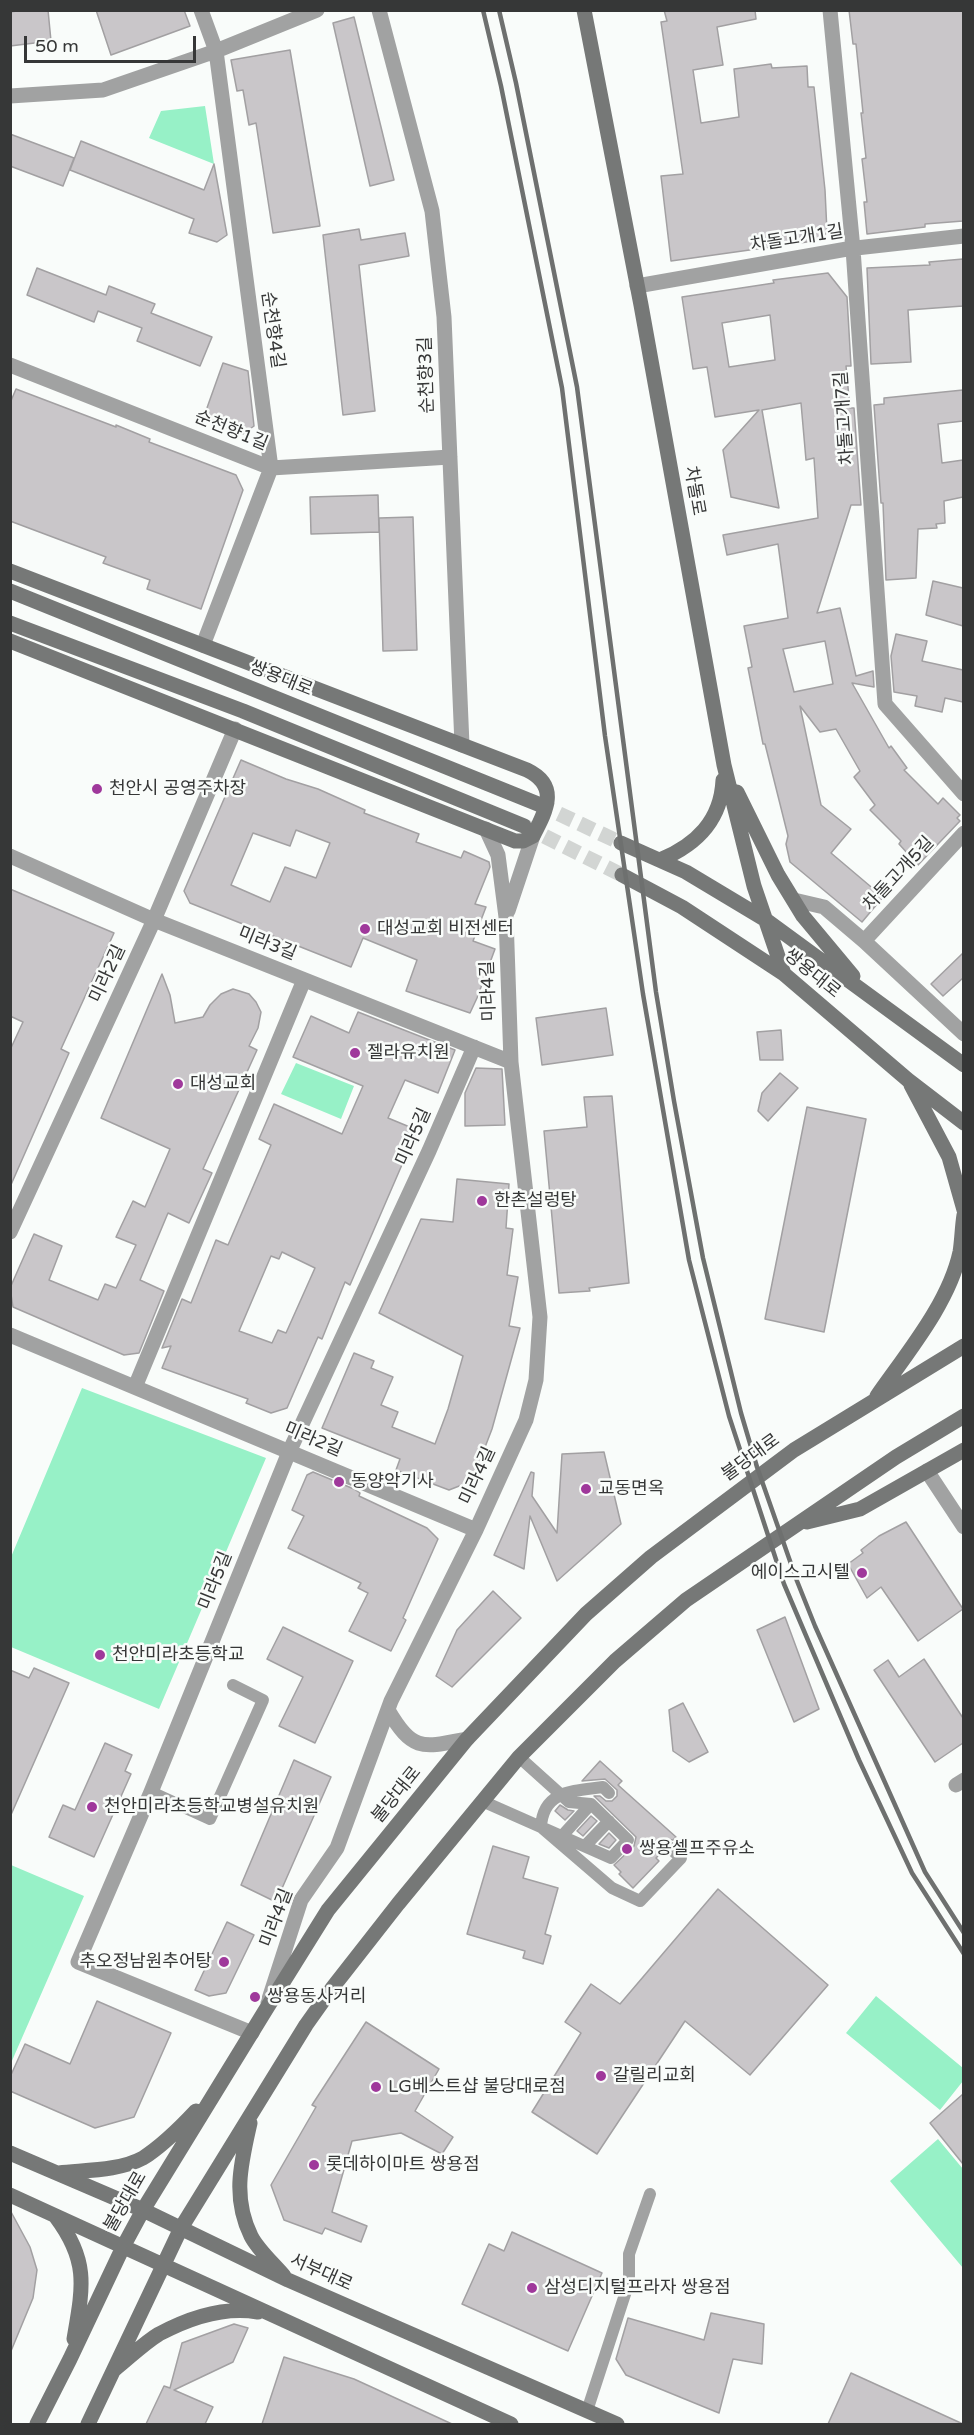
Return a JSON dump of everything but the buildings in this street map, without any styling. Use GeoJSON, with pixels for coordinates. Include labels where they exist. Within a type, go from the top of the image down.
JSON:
{"type":"FeatureCollection","features":[{"type":"Feature","properties":{"kind":"main road","name":"차돌로"},"geometry":{"type":"LineString","coordinates":[[584,10],[724,765],[754,885],[784,974]]}},
{"type":"Feature","properties":{"kind":"main road"},"geometry":{"type":"LineString","coordinates":[[10,571],[539,776],[547,789],[548,800],[523,841],[514,841],[10,641]]}},
{"type":"Feature","properties":{"kind":"main road","name":"쌍용대로"},"geometry":{"type":"LineString","coordinates":[[10,591],[538,804]]}},
{"type":"Feature","properties":{"kind":"main road"},"geometry":{"type":"LineString","coordinates":[[10,623],[243,711],[528,831]]}},
{"type":"Feature","properties":{"kind":"main road"},"geometry":{"type":"LineString","coordinates":[[660,860],[693,843],[710,826],[722,797],[724,765]]}},
{"type":"Feature","properties":{"kind":"main road"},"geometry":{"type":"LineString","coordinates":[[724,765],[778,875],[803,916],[868,994]]}},
{"type":"Feature","properties":{"kind":"main road","name":"쌍용대로"},"geometry":{"type":"LineString","coordinates":[[621,843],[686,872],[766,920],[963,1065]]}},
{"type":"Feature","properties":{"kind":"main road","name":"쌍용대로"},"geometry":{"type":"LineString","coordinates":[[622,875],[682,907],[784,974],[908,1080],[963,1123]]}},
{"type":"Feature","properties":{"kind":"main road"},"geometry":{"type":"LineString","coordinates":[[908,1080],[949,1157],[963,1210]]}},
{"type":"Feature","properties":{"kind":"main road"},"geometry":{"type":"LineString","coordinates":[[874,1400],[925,1328],[951,1281],[960,1252],[963,1215]]}},
{"type":"Feature","properties":{"kind":"main road","name":"불당대로"},"geometry":{"type":"LineString","coordinates":[[37,2424],[143,2210],[264,2011],[328,1910],[467,1739],[586,1614],[651,1557],[794,1450],[963,1346]]}},
{"type":"Feature","properties":{"kind":"main road"},"geometry":{"type":"LineString","coordinates":[[88,2424],[180,2228],[253,2110],[333,1987],[519,1757],[615,1661],[686,1600],[795,1524],[963,1416]]}},
{"type":"Feature","properties":{"kind":"main road"},"geometry":{"type":"LineString","coordinates":[[795,1524],[860,1509],[963,1450]]}},
{"type":"Feature","properties":{"kind":"main road"},"geometry":{"type":"LineString","coordinates":[[58,2173],[114,2167],[142,2158],[183,2125],[225,2077]]}},
{"type":"Feature","properties":{"kind":"main road"},"geometry":{"type":"LineString","coordinates":[[253,2110],[241,2165],[239,2198],[252,2238],[288,2280]]}},
{"type":"Feature","properties":{"kind":"main road","name":"서부대로"},"geometry":{"type":"LineString","coordinates":[[10,2153],[143,2210],[288,2280],[616,2424]]}},
{"type":"Feature","properties":{"kind":"main road"},"geometry":{"type":"LineString","coordinates":[[10,2195],[511,2424]]}},
{"type":"Feature","properties":{"kind":"main road"},"geometry":{"type":"LineString","coordinates":[[54,2215],[69,2236],[79,2259],[82,2286],[70,2359]]}},
{"type":"Feature","properties":{"kind":"main road"},"geometry":{"type":"LineString","coordinates":[[113,2370],[158,2335],[213,2312],[245,2310],[272,2315]]}},
{"type":"Feature","properties":{"kind":"street","name":"순천향4길"},"geometry":{"type":"LineString","coordinates":[[201,10],[216,51],[271,468],[203,645]]}},
{"type":"Feature","properties":{"kind":"street"},"geometry":{"type":"LineString","coordinates":[[10,96],[103,90],[216,51],[317,10]]}},
{"type":"Feature","properties":{"kind":"street","name":"순천향3길"},"geometry":{"type":"LineString","coordinates":[[379,10],[432,211],[444,317],[462,745]]}},
{"type":"Feature","properties":{"kind":"street","name":"차돌고개7길"},"geometry":{"type":"LineString","coordinates":[[830,10],[853,249],[885,704],[963,794]]}},
{"type":"Feature","properties":{"kind":"street","name":"차돌고개1길"},"geometry":{"type":"LineString","coordinates":[[637,286],[853,249],[963,236]]}},
{"type":"Feature","properties":{"kind":"street","name":"순천향1길"},"geometry":{"type":"LineString","coordinates":[[10,365],[271,468],[450,457]]}},
{"type":"Feature","properties":{"kind":"street","name":"미라2길"},"geometry":{"type":"LineString","coordinates":[[10,1232],[154,920],[234,729]]}},
{"type":"Feature","properties":{"kind":"street","name":"미라4길"},"geometry":{"type":"LineString","coordinates":[[264,2011],[301,1900],[337,1848],[388,1710],[476,1530],[526,1420],[536,1380],[540,1317],[511,1062],[506,917],[498,855],[486,829]]}},
{"type":"Feature","properties":{"kind":"street"},"geometry":{"type":"LineString","coordinates":[[506,917],[528,831]]}},
{"type":"Feature","properties":{"kind":"street","name":"차돌고개5길"},"geometry":{"type":"LineString","coordinates":[[864,941],[963,833]]}},
{"type":"Feature","properties":{"kind":"street","name":"미라3길"},"geometry":{"type":"LineString","coordinates":[[10,856],[154,920],[511,1062]]}},
{"type":"Feature","properties":{"kind":"street"},"geometry":{"type":"LineString","coordinates":[[794,900],[824,907],[864,941],[963,1034]]}},
{"type":"Feature","properties":{"kind":"street"},"geometry":{"type":"LineString","coordinates":[[135,1387],[304,980]]}},
{"type":"Feature","properties":{"kind":"street","name":"미라5길"},"geometry":{"type":"LineString","coordinates":[[252,2032],[78,1962],[151,1792],[289,1452],[429,1151],[474,1047]]}},
{"type":"Feature","properties":{"kind":"street","name":"미라2길"},"geometry":{"type":"LineString","coordinates":[[10,1335],[476,1530]]}},
{"type":"Feature","properties":{"kind":"street"},"geometry":{"type":"LineString","coordinates":[[927,1471],[963,1527]]}},
{"type":"Feature","properties":{"kind":"street"},"geometry":{"type":"LineString","coordinates":[[388,1710],[402,1734],[423,1746],[467,1739]]}},
{"type":"Feature","properties":{"kind":"lane"},"geometry":{"type":"LineString","coordinates":[[151,1792],[210,1819],[263,1700],[233,1685]]}},
{"type":"Feature","properties":{"kind":"lane"},"geometry":{"type":"LineString","coordinates":[[482,1801],[611,1858],[628,1840],[591,1804],[569,1802],[519,1757]]}},
{"type":"Feature","properties":{"kind":"lane"},"geometry":{"type":"LineString","coordinates":[[541,1827],[542,1813],[560,1793],[603,1786],[609,1792]]}},
{"type":"Feature","properties":{"kind":"lane"},"geometry":{"type":"LineString","coordinates":[[562,1836],[591,1804]]}},
{"type":"Feature","properties":{"kind":"lane"},"geometry":{"type":"LineString","coordinates":[[585,1846],[609,1821]]}},
{"type":"Feature","properties":{"kind":"lane"},"geometry":{"type":"LineString","coordinates":[[541,1827],[612,1888],[640,1901],[681,1858],[669,1847]]}},
{"type":"Feature","properties":{"kind":"lane"},"geometry":{"type":"LineString","coordinates":[[587,2411],[629,2282],[629,2254],[650,2194]]}},
{"type":"Feature","properties":{"kind":"green space"},"geometry":{"type":"Polygon","coordinates":[[[205,106],[214,164],[149,138],[161,111],[205,106]]]}},
{"type":"Feature","properties":{"kind":"green space"},"geometry":{"type":"Polygon","coordinates":[[[296,1063],[354,1086],[341,1119],[281,1094],[296,1063]]]}},
{"type":"Feature","properties":{"kind":"green space"},"geometry":{"type":"Polygon","coordinates":[[[82,1388],[266,1458],[159,1709],[11,1647],[11,1557],[82,1388]]]}},
{"type":"Feature","properties":{"kind":"green space"},"geometry":{"type":"Polygon","coordinates":[[[11,1865],[84,1896],[11,2063],[11,1865]]]}},
{"type":"Feature","properties":{"kind":"green space"},"geometry":{"type":"Polygon","coordinates":[[[876,1996],[963,2068],[963,2081],[940,2110],[846,2033],[876,1996]]]}},
{"type":"Feature","properties":{"kind":"green space"},"geometry":{"type":"Polygon","coordinates":[[[938,2139],[963,2169],[963,2268],[890,2181],[938,2139]]]}},
{"type":"Feature","properties":{"kind":"tunnel"},"geometry":{"type":"LineString","coordinates":[[538,804],[621,843]]}},
{"type":"Feature","properties":{"kind":"tunnel"},"geometry":{"type":"LineString","coordinates":[[524,826],[622,875]]}},
{"type":"Feature","properties":{"kind":"railway"},"geometry":{"type":"LineString","coordinates":[[483,10],[501,86],[562,388],[605,736],[643,994],[689,1260],[729,1416],[784,1584],[859,1760],[912,1873],[964,1954]]}},
{"type":"Feature","properties":{"kind":"railway"},"geometry":{"type":"LineString","coordinates":[[499,10],[516,83],[577,387],[656,992],[703,1258],[741,1413],[757,1467],[797,1581],[925,1872],[964,1933]]}},
{"type":"Feature","properties":{"kind":"place","name":"천안시 공영주차장"},"geometry":{"type":"Point","coordinates":[97,789]}},
{"type":"Feature","properties":{"kind":"place","name":"대성교회 비전센터"},"geometry":{"type":"Point","coordinates":[365,929]}},
{"type":"Feature","properties":{"kind":"place","name":"젤라유치원"},"geometry":{"type":"Point","coordinates":[355,1053]}},
{"type":"Feature","properties":{"kind":"place","name":"대성교회"},"geometry":{"type":"Point","coordinates":[178,1084]}},
{"type":"Feature","properties":{"kind":"place","name":"한촌설렁탕"},"geometry":{"type":"Point","coordinates":[482,1201]}},
{"type":"Feature","properties":{"kind":"place","name":"동양악기사"},"geometry":{"type":"Point","coordinates":[339,1482]}},
{"type":"Feature","properties":{"kind":"place","name":"교동면옥"},"geometry":{"type":"Point","coordinates":[586,1489]}},
{"type":"Feature","properties":{"kind":"place","name":"에이스고시텔"},"geometry":{"type":"Point","coordinates":[862,1573]}},
{"type":"Feature","properties":{"kind":"place","name":"천안미라초등학교"},"geometry":{"type":"Point","coordinates":[100,1655]}},
{"type":"Feature","properties":{"kind":"place","name":"천안미라초등학교병설유치원"},"geometry":{"type":"Point","coordinates":[92,1807]}},
{"type":"Feature","properties":{"kind":"place","name":"쌍용셀프주유소"},"geometry":{"type":"Point","coordinates":[627,1849]}},
{"type":"Feature","properties":{"kind":"place","name":"추오정남원추어탕"},"geometry":{"type":"Point","coordinates":[224,1962]}},
{"type":"Feature","properties":{"kind":"place","name":"쌍용동사거리"},"geometry":{"type":"Point","coordinates":[255,1997]}},
{"type":"Feature","properties":{"kind":"place","name":"갈릴리교회"},"geometry":{"type":"Point","coordinates":[601,2076]}},
{"type":"Feature","properties":{"kind":"place","name":"LG베스트샵 불당대로점"},"geometry":{"type":"Point","coordinates":[376,2087]}},
{"type":"Feature","properties":{"kind":"place","name":"롯데하이마트 쌍용점"},"geometry":{"type":"Point","coordinates":[314,2165]}},
{"type":"Feature","properties":{"kind":"place","name":"삼성디지털프라자 쌍용점"},"geometry":{"type":"Point","coordinates":[532,2288]}}]}
